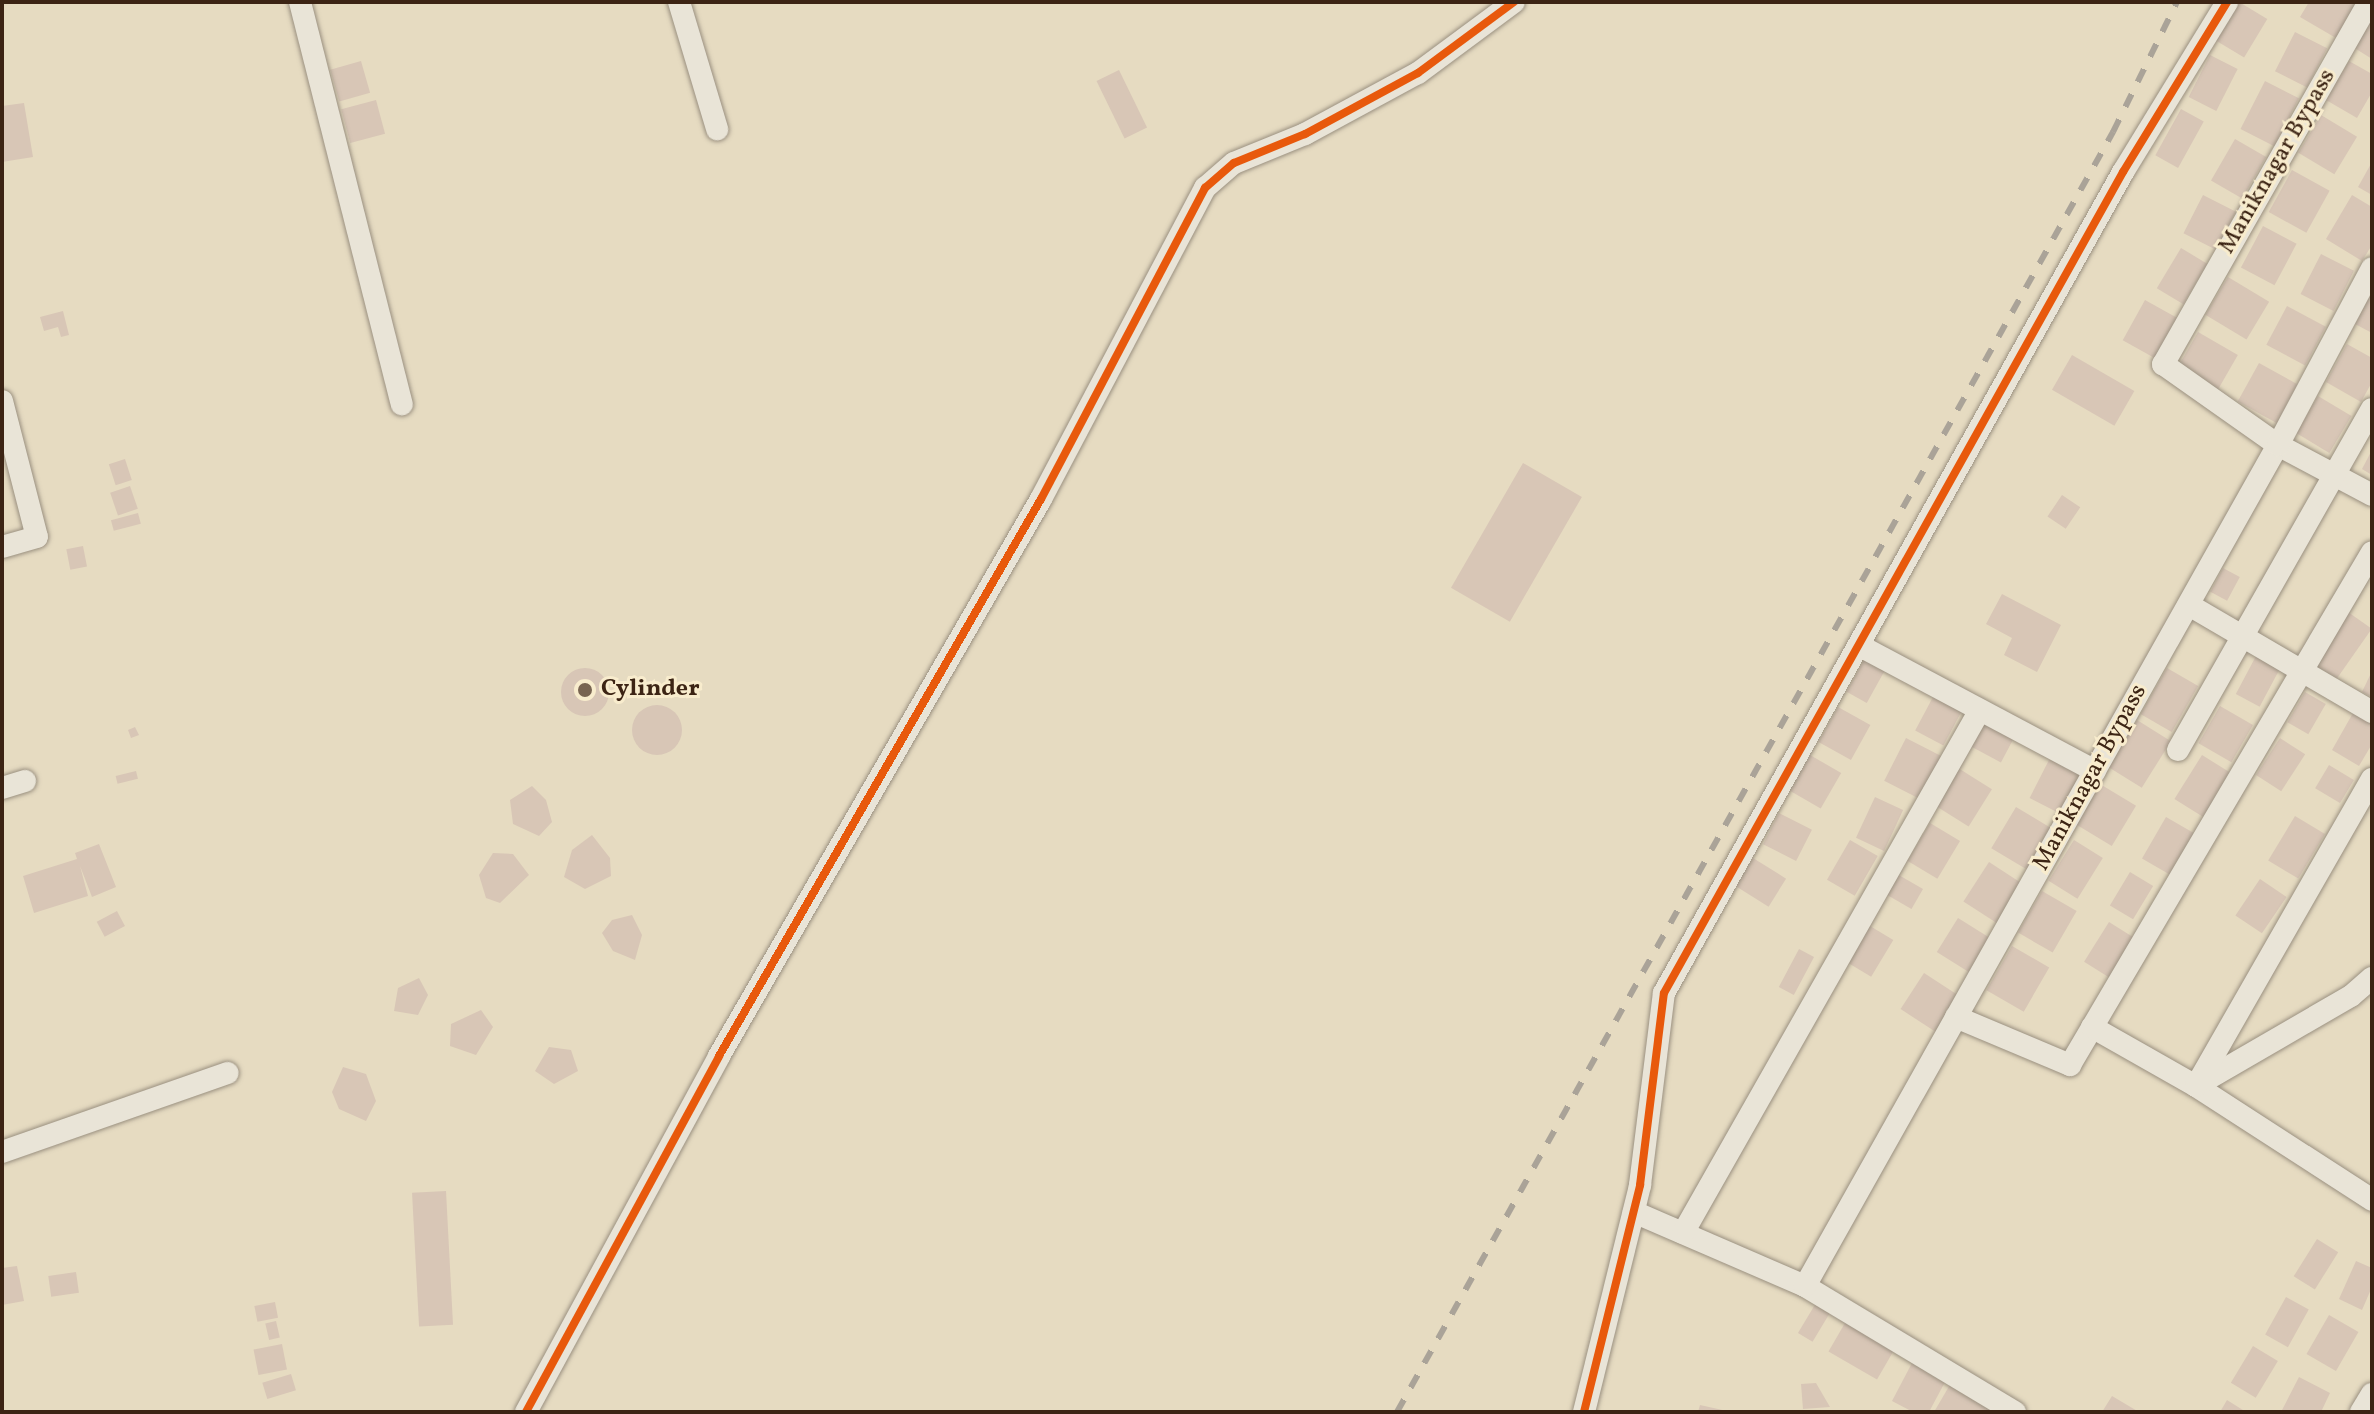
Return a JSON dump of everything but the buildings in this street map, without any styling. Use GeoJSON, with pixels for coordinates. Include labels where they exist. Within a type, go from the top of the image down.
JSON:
{"type":"FeatureCollection","features":[{"type":"Feature","properties":{"kind":"street"},"geometry":{"type":"LineString","coordinates":[[300,2],[402,404]]}},
{"type":"Feature","properties":{"kind":"street"},"geometry":{"type":"LineString","coordinates":[[679,2],[717,129]]}},
{"type":"Feature","properties":{"kind":"street"},"geometry":{"type":"LineString","coordinates":[[526,1412],[719,1056],[1041,499],[1205,188],[1234,163],[1305,134],[1418,73],[1514,2]]}},
{"type":"Feature","properties":{"kind":"street"},"geometry":{"type":"LineString","coordinates":[[1584,1412],[1634,1212],[1664,993],[2123,172],[2227,2]]}},
{"type":"Feature","properties":{"kind":"street","name":"Maniknagar Bypass"},"geometry":{"type":"LineString","coordinates":[[2278,445],[2163,364],[2369,2]]}},
{"type":"Feature","properties":{"kind":"street","name":"Maniknagar Bypass"},"geometry":{"type":"LineString","coordinates":[[1805,1286],[2189,605],[2372,268]]}},
{"type":"Feature","properties":{"kind":"street"},"geometry":{"type":"LineString","coordinates":[[2,401],[37,537],[2,547]]}},
{"type":"Feature","properties":{"kind":"street"},"geometry":{"type":"LineString","coordinates":[[2178,750],[2372,409]]}},
{"type":"Feature","properties":{"kind":"street"},"geometry":{"type":"LineString","coordinates":[[2278,445],[2372,495]]}},
{"type":"Feature","properties":{"kind":"street"},"geometry":{"type":"LineString","coordinates":[[1956,1017],[2070,1065],[2372,552]]}},
{"type":"Feature","properties":{"kind":"street"},"geometry":{"type":"LineString","coordinates":[[2189,605],[2372,712]]}},
{"type":"Feature","properties":{"kind":"street"},"geometry":{"type":"LineString","coordinates":[[1860,646],[2095,771]]}},
{"type":"Feature","properties":{"kind":"street"},"geometry":{"type":"LineString","coordinates":[[1683,1233],[1980,710]]}},
{"type":"Feature","properties":{"kind":"street"},"geometry":{"type":"LineString","coordinates":[[2196,1086],[2372,779]]}},
{"type":"Feature","properties":{"kind":"street"},"geometry":{"type":"LineString","coordinates":[[2,788],[25,781]]}},
{"type":"Feature","properties":{"kind":"street"},"geometry":{"type":"LineString","coordinates":[[2196,1086],[2351,996],[2372,978]]}},
{"type":"Feature","properties":{"kind":"street"},"geometry":{"type":"LineString","coordinates":[[2092,1027],[2196,1086],[2372,1200]]}},
{"type":"Feature","properties":{"kind":"street"},"geometry":{"type":"LineString","coordinates":[[2,1152],[228,1073]]}},
{"type":"Feature","properties":{"kind":"street"},"geometry":{"type":"LineString","coordinates":[[1634,1212],[1805,1286],[2015,1412]]}},
{"type":"Feature","properties":{"kind":"street"},"geometry":{"type":"LineString","coordinates":[[2361,1412],[2372,1394]]}},
{"type":"Feature","properties":{"kind":"railway"},"geometry":{"type":"LineString","coordinates":[[1397,1412],[2113,132],[2177,2]]}},
{"type":"Feature","properties":{"kind":"cycle path"},"geometry":{"type":"LineString","coordinates":[[526,1412],[719,1056],[1041,499],[1205,188],[1234,163],[1305,134],[1418,73],[1514,2]]}},
{"type":"Feature","properties":{"kind":"cycle path"},"geometry":{"type":"LineString","coordinates":[[1584,1412],[1640,1185],[1664,993],[2123,172],[2227,2]]}},
{"type":"Feature","properties":{"kind":"place","name":"Cylinder"},"geometry":{"type":"Point","coordinates":[585,690]}}]}
